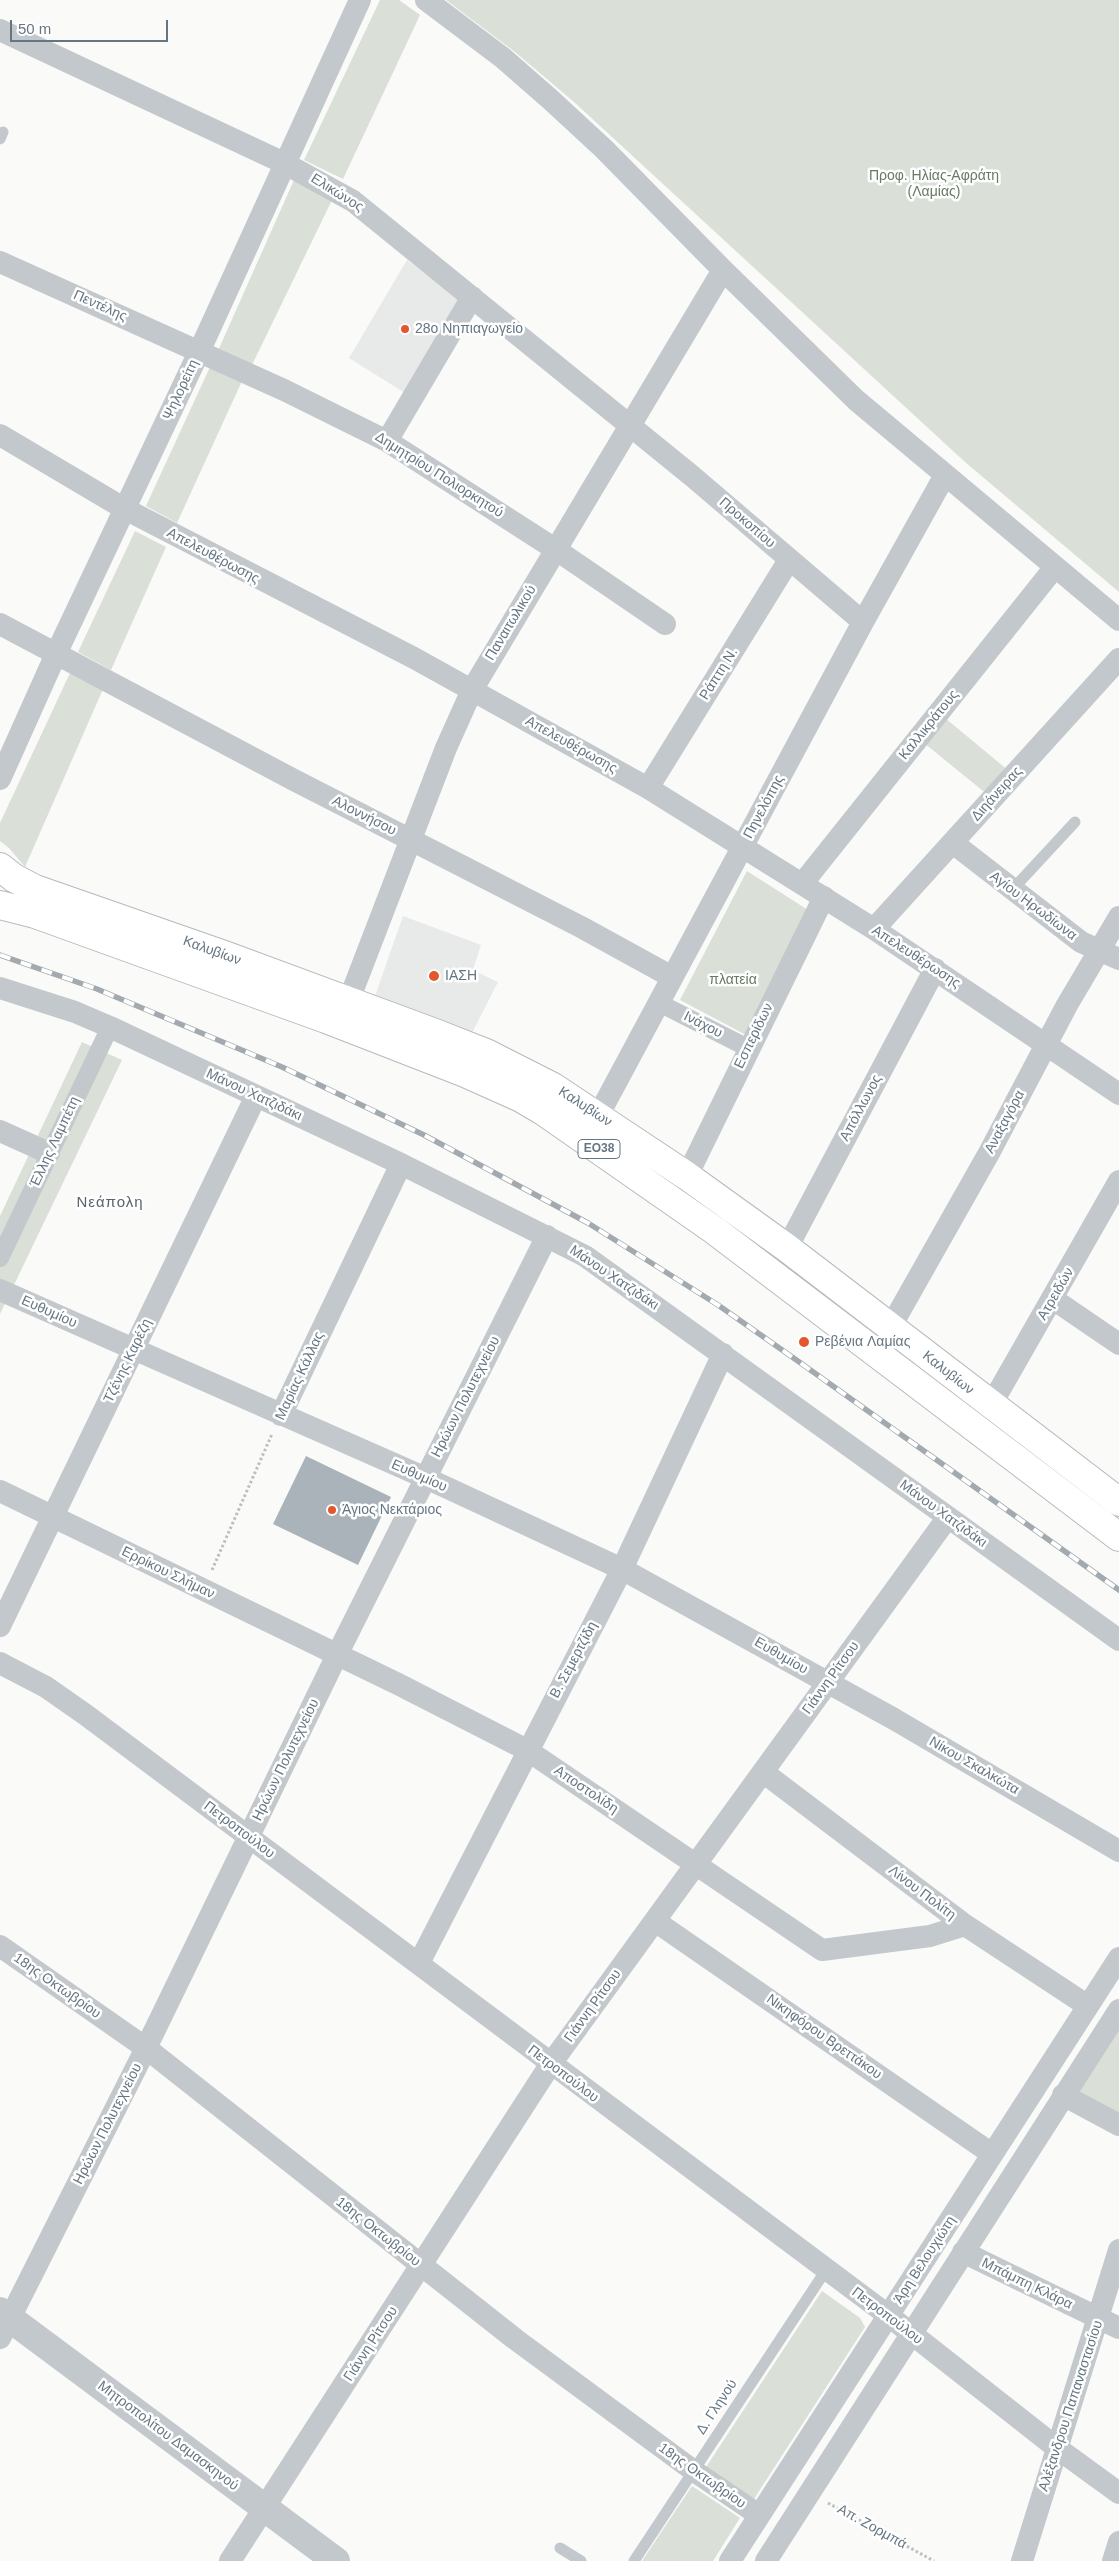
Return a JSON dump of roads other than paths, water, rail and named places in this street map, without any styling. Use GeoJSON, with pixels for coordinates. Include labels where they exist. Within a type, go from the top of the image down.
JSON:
{"type":"FeatureCollection","features":[{"type":"Feature","properties":{"kind":"main road","name":"Καλυβίων"},"geometry":{"type":"LineString","coordinates":[[0,867],[14,878],[36,889],[349,1000],[486,1053],[553,1086],[599,1115],[687,1176],[786,1248],[1119,1502]]}},
{"type":"Feature","properties":{"kind":"main road"},"geometry":{"type":"LineString","coordinates":[[0,872],[0,880]]}},
{"type":"Feature","properties":{"kind":"main road","name":"Καλυβίων"},"geometry":{"type":"LineString","coordinates":[[0,905],[35,914],[415,1053],[521,1098],[714,1230],[1119,1537]]}},
{"type":"Feature","properties":{"kind":"street","name":"Ψηλορείτη"},"geometry":{"type":"LineString","coordinates":[[0,779],[56,654],[199,352],[360,0]]}},
{"type":"Feature","properties":{"kind":"street"},"geometry":{"type":"LineString","coordinates":[[426,0],[489,47],[604,149],[723,270],[856,400],[1119,620]]}},
{"type":"Feature","properties":{"kind":"street","name":"Ελικώνος"},"geometry":{"type":"LineString","coordinates":[[0,30],[284,163],[336,190],[365,210],[629,426]]}},
{"type":"Feature","properties":{"kind":"street","name":"Πεντέλης"},"geometry":{"type":"LineString","coordinates":[[0,262],[199,352]]}},
{"type":"Feature","properties":{"kind":"street","name":"Παναιτωλικού"},"geometry":{"type":"LineString","coordinates":[[349,1000],[446,748],[472,690],[723,270]]}},
{"type":"Feature","properties":{"kind":"street"},"geometry":{"type":"LineString","coordinates":[[387,441],[472,297]]}},
{"type":"Feature","properties":{"kind":"street","name":"Δημητρίου Πολιορκητού"},"geometry":{"type":"LineString","coordinates":[[199,352],[292,394],[387,441],[555,549],[665,624]]}},
{"type":"Feature","properties":{"kind":"street","name":"Προκοπίου"},"geometry":{"type":"LineString","coordinates":[[629,426],[863,622]]}},
{"type":"Feature","properties":{"kind":"street","name":"Απελευθέρωσης"},"geometry":{"type":"LineString","coordinates":[[0,435],[124,509],[472,690],[648,788],[874,929],[1119,1094]]}},
{"type":"Feature","properties":{"kind":"street","name":"Πηνελόπης"},"geometry":{"type":"LineString","coordinates":[[585,1140],[863,622],[945,475]]}},
{"type":"Feature","properties":{"kind":"street","name":"Ράπτη Ν."},"geometry":{"type":"LineString","coordinates":[[648,788],[789,560]]}},
{"type":"Feature","properties":{"kind":"street","name":"Καλλικράτους"},"geometry":{"type":"LineString","coordinates":[[802,884],[1055,567]]}},
{"type":"Feature","properties":{"kind":"street","name":"Αλοννήσου"},"geometry":{"type":"LineString","coordinates":[[0,624],[581,927],[672,977]]}},
{"type":"Feature","properties":{"kind":"street","name":"Διηάνειρας"},"geometry":{"type":"LineString","coordinates":[[874,929],[1119,660]]}},
{"type":"Feature","properties":{"kind":"street","name":"Αγίου Ηρωδίωνα"},"geometry":{"type":"LineString","coordinates":[[953,843],[1081,942],[1119,959]]}},
{"type":"Feature","properties":{"kind":"street","name":"Εσπερίδων"},"geometry":{"type":"LineString","coordinates":[[687,1176],[748,1048],[824,897]]}},
{"type":"Feature","properties":{"kind":"street","name":"Αναξαγόρα"},"geometry":{"type":"LineString","coordinates":[[890,1328],[989,1153],[1046,1044],[1119,917]]}},
{"type":"Feature","properties":{"kind":"street","name":"Απόλλωνος"},"geometry":{"type":"LineString","coordinates":[[786,1248],[935,969]]}},
{"type":"Feature","properties":{"kind":"street","name":"Μάνου Χατζιδάκι"},"geometry":{"type":"LineString","coordinates":[[0,988],[57,1006],[110,1026],[400,1164],[585,1256],[1119,1640]]}},
{"type":"Feature","properties":{"kind":"street","name":"Ινάχου"},"geometry":{"type":"LineString","coordinates":[[659,1003],[748,1048]]}},
{"type":"Feature","properties":{"kind":"street","name":"Έλλης Λαμπέτη"},"geometry":{"type":"LineString","coordinates":[[0,1258],[110,1026]]}},
{"type":"Feature","properties":{"kind":"street","name":"Τζένης Καρέζη"},"geometry":{"type":"LineString","coordinates":[[0,1626],[256,1096]]}},
{"type":"Feature","properties":{"kind":"street"},"geometry":{"type":"LineString","coordinates":[[0,1131],[49,1153]]}},
{"type":"Feature","properties":{"kind":"street","name":"Μαρίας Κάλλας"},"geometry":{"type":"LineString","coordinates":[[281,1415],[400,1164]]}},
{"type":"Feature","properties":{"kind":"street","name":"Ατρειδών"},"geometry":{"type":"LineString","coordinates":[[991,1406],[1119,1181]]}},
{"type":"Feature","properties":{"kind":"street","name":"Ηρώων Πολυτεχνείου"},"geometry":{"type":"LineString","coordinates":[[3,2322],[146,2048],[337,1655],[547,1236]]}},
{"type":"Feature","properties":{"kind":"street","name":"Ευθυμίου"},"geometry":{"type":"LineString","coordinates":[[0,1290],[426,1478],[622,1569],[827,1683]]}},
{"type":"Feature","properties":{"kind":"street"},"geometry":{"type":"LineString","coordinates":[[1053,1299],[1119,1344]]}},
{"type":"Feature","properties":{"kind":"street","name":"Β. Σεμερτζίδη"},"geometry":{"type":"LineString","coordinates":[[419,1963],[527,1750],[622,1569],[723,1354]]}},
{"type":"Feature","properties":{"kind":"street","name":"Ερρίκου Σλήμαν"},"geometry":{"type":"LineString","coordinates":[[0,1491],[337,1655]]}},
{"type":"Feature","properties":{"kind":"street","name":"Γιάννη Ρίτσου"},"geometry":{"type":"LineString","coordinates":[[230,2561],[550,2065],[948,1518]]}},
{"type":"Feature","properties":{"kind":"street","name":"Αποστολίδη"},"geometry":{"type":"LineString","coordinates":[[337,1655],[527,1750],[822,1950],[930,1936],[964,1925]]}},
{"type":"Feature","properties":{"kind":"street","name":"Πετροπούλου"},"geometry":{"type":"LineString","coordinates":[[0,1663],[34,1680],[66,1701],[419,1963],[550,2065],[888,2316],[1056,2448],[1119,2493]]}},
{"type":"Feature","properties":{"kind":"street","name":"Νίκου Σκαλκώτα"},"geometry":{"type":"LineString","coordinates":[[827,1683],[1119,1851]]}},
{"type":"Feature","properties":{"kind":"street","name":"Λίνου Πολίτη"},"geometry":{"type":"LineString","coordinates":[[763,1772],[964,1925],[1088,2006]]}},
{"type":"Feature","properties":{"kind":"street","name":"Νικηφόρου Βρεττάκου"},"geometry":{"type":"LineString","coordinates":[[655,1920],[992,2154]]}},
{"type":"Feature","properties":{"kind":"street","name":"18ης Οκτωβρίου"},"geometry":{"type":"LineString","coordinates":[[0,1946],[146,2048],[421,2266],[599,2403],[759,2515]]}},
{"type":"Feature","properties":{"kind":"street","name":"Άρη Βελουχιώτη"},"geometry":{"type":"LineString","coordinates":[[730,2561],[1119,1958]]}},
{"type":"Feature","properties":{"kind":"street","name":"Άρη Βελουχιώτη"},"geometry":{"type":"LineString","coordinates":[[766,2561],[912,2335],[1063,2094],[1119,2010]]}},
{"type":"Feature","properties":{"kind":"street"},"geometry":{"type":"LineString","coordinates":[[1063,2094],[1119,2124]]}},
{"type":"Feature","properties":{"kind":"street","name":"Αλέξανδρου Παπαναστασίου"},"geometry":{"type":"LineString","coordinates":[[1022,2561],[1119,2250]]}},
{"type":"Feature","properties":{"kind":"street","name":"Μπάμπη Κλάρα"},"geometry":{"type":"LineString","coordinates":[[963,2252],[1119,2328]]}},
{"type":"Feature","properties":{"kind":"street","name":"Μητροπολίτου Δαμασκηνού"},"geometry":{"type":"LineString","coordinates":[[3,2322],[265,2508],[336,2561]]}},
{"type":"Feature","properties":{"kind":"street"},"geometry":{"type":"LineString","coordinates":[[1113,2561],[1119,2542]]}},
{"type":"Feature","properties":{"kind":"lane"},"geometry":{"type":"LineString","coordinates":[[1012,890],[1075,822]]}},
{"type":"Feature","properties":{"kind":"lane","name":"Δ. Γληνού"},"geometry":{"type":"LineString","coordinates":[[634,2561],[826,2270]]}},
{"type":"Feature","properties":{"kind":"lane"},"geometry":{"type":"LineString","coordinates":[[560,2548],[581,2561]]}},
{"type":"Feature","properties":{"kind":"railway"},"geometry":{"type":"LineString","coordinates":[[0,955],[97,989],[282,1067],[424,1135],[588,1223],[718,1305],[1119,1590]]}},
{"type":"Feature","properties":{"kind":"place","name":"28ο Νηπιαγωγείο"},"geometry":{"type":"Point","coordinates":[405,329]}},
{"type":"Feature","properties":{"kind":"place","name":"ΙΑΣΗ"},"geometry":{"type":"Point","coordinates":[434,976]}},
{"type":"Feature","properties":{"kind":"place","name":"Ρεβένια Λαμίας"},"geometry":{"type":"Point","coordinates":[804,1342]}},
{"type":"Feature","properties":{"kind":"place","name":"Άγιος Νεκτάριος"},"geometry":{"type":"Point","coordinates":[332,1510]}},
{"type":"Feature","properties":{"kind":"district","name":"Νεάπολη"},"geometry":{"type":"Point","coordinates":[110,1203]}},
{"type":"Feature","properties":{"kind":"park label","name":"Προφ. Ηλίας-Αφράτη (Λαμίας)"},"geometry":{"type":"Point","coordinates":[934,184]}},
{"type":"Feature","properties":{"kind":"park label","name":"πλατεία"},"geometry":{"type":"Point","coordinates":[733,980]}}]}
